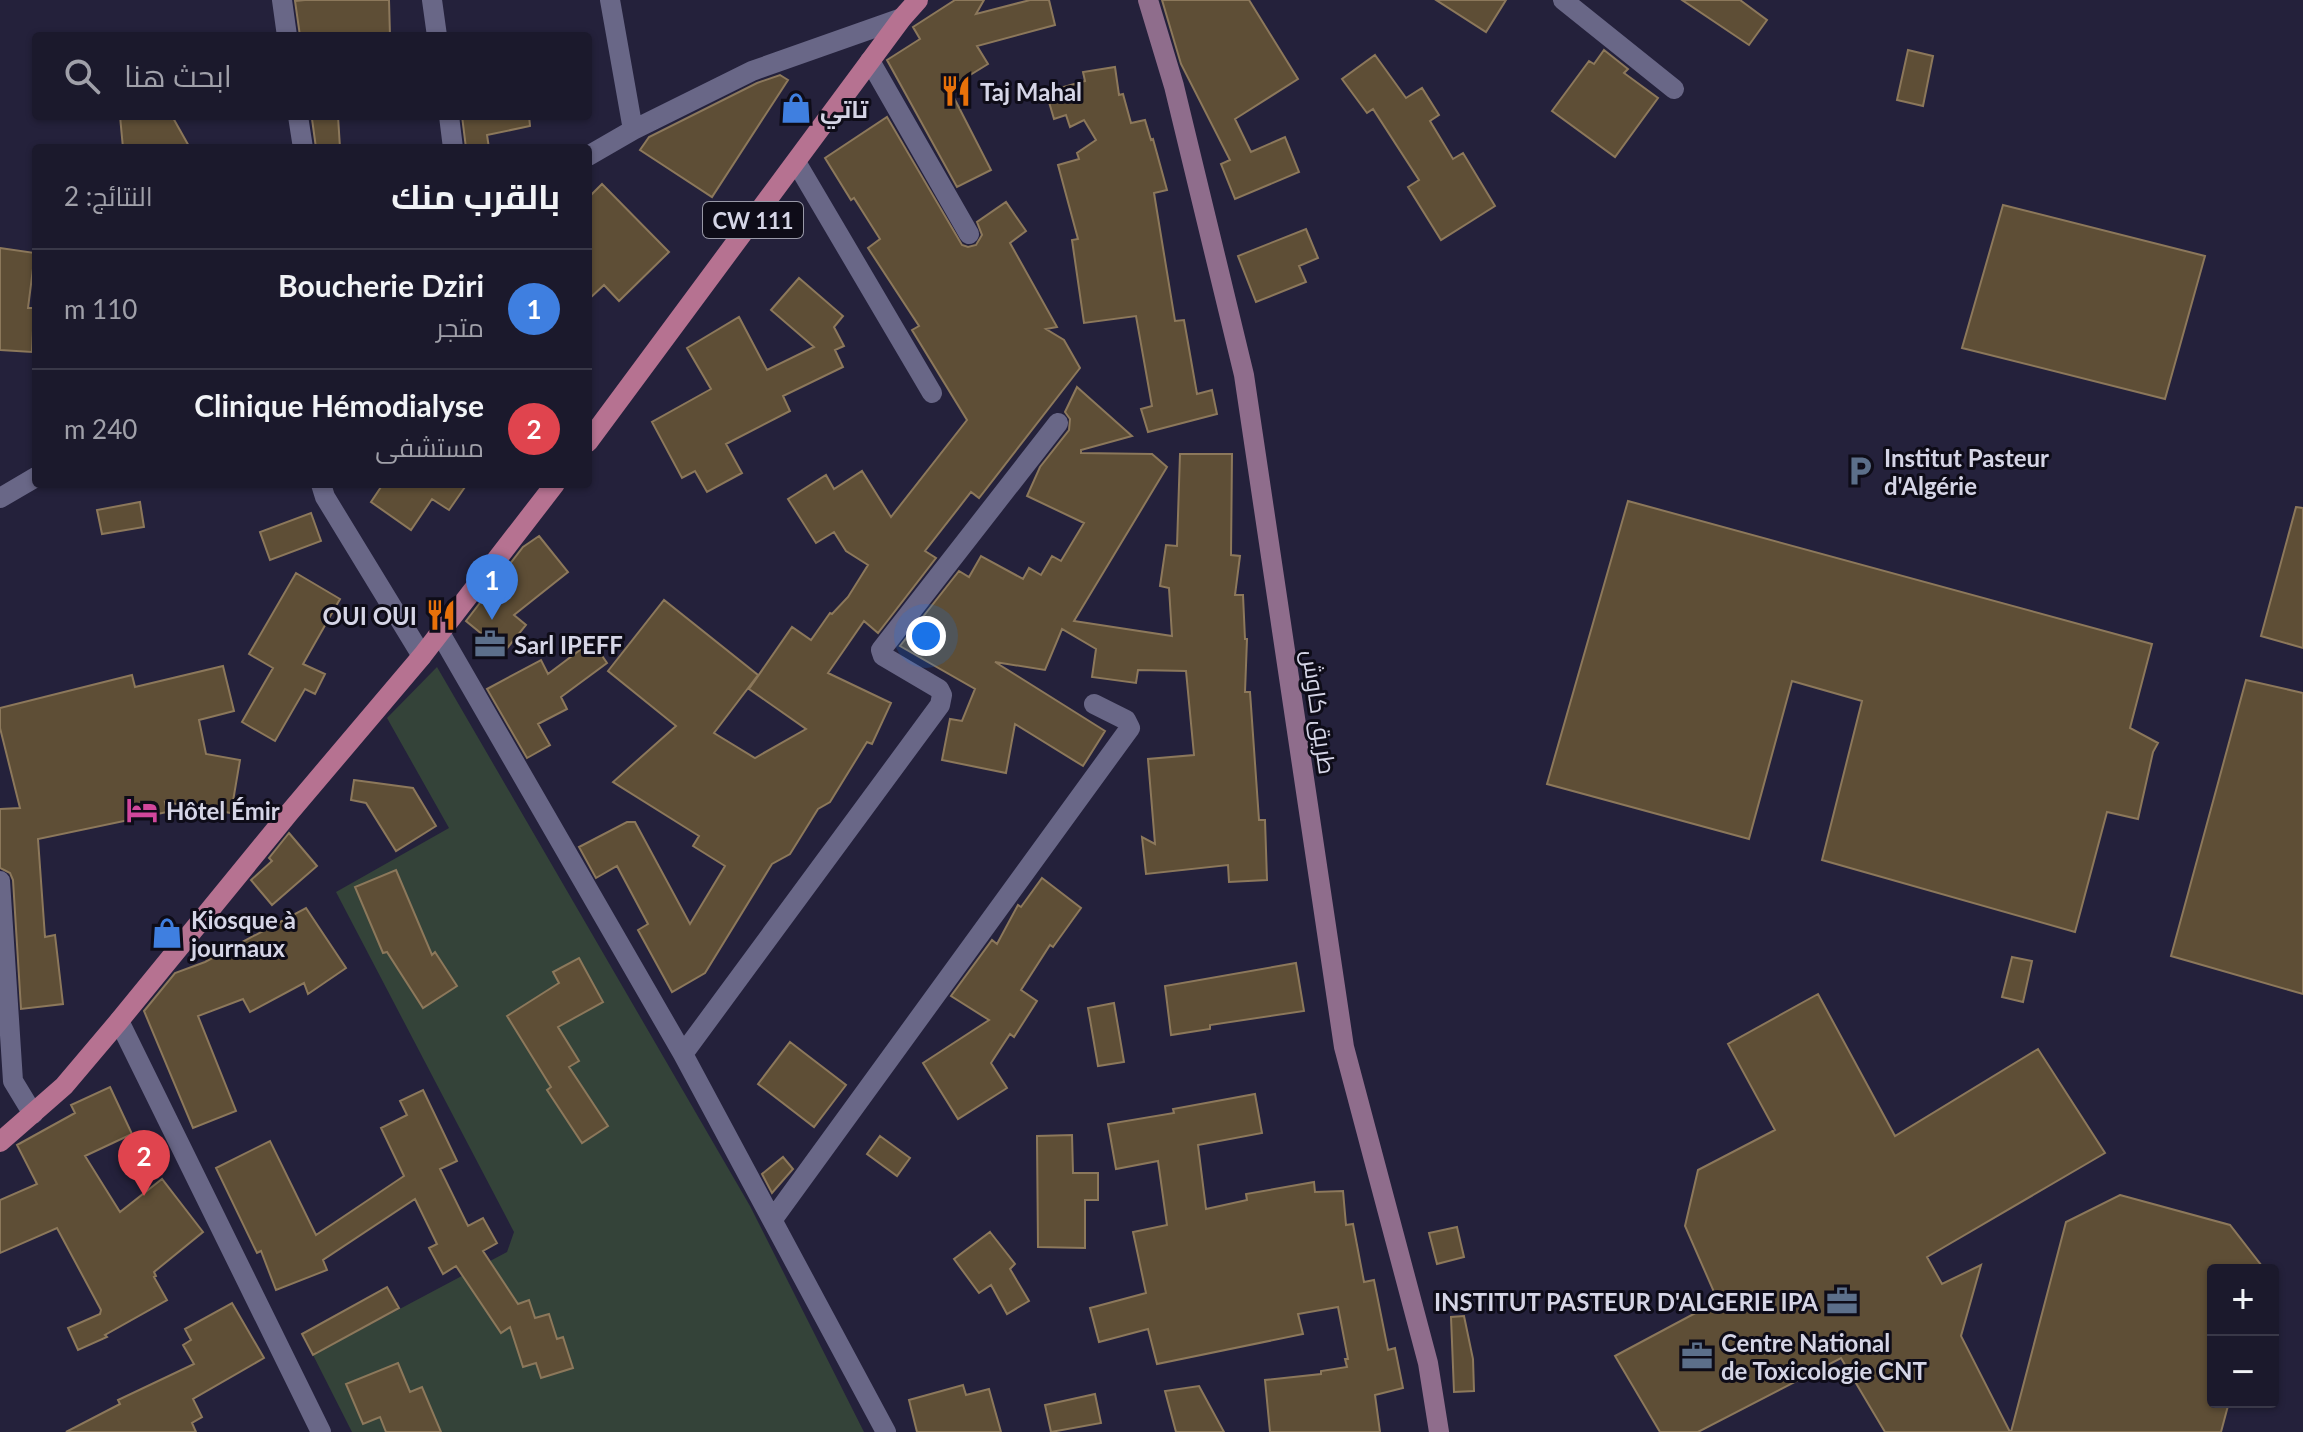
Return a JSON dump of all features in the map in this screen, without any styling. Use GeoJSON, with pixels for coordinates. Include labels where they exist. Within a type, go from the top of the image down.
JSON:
{"type":"FeatureCollection","features":[{"type":"Feature","properties":{"kind":"main road","name":"CW 111"},"geometry":{"type":"LineString","coordinates":[[592,437],[918,0]]}},
{"type":"Feature","properties":{"kind":"main road"},"geometry":{"type":"LineString","coordinates":[[0,1142],[64,1086],[119,1021],[422,656],[552,488]]}},
{"type":"Feature","properties":{"kind":"street"},"geometry":{"type":"LineString","coordinates":[[282,0],[286,32]]}},
{"type":"Feature","properties":{"kind":"street"},"geometry":{"type":"LineString","coordinates":[[432,0],[436,32]]}},
{"type":"Feature","properties":{"kind":"street"},"geometry":{"type":"LineString","coordinates":[[610,0],[633,130]]}},
{"type":"Feature","properties":{"kind":"street","name":"طريق كاوش"},"geometry":{"type":"LineString","coordinates":[[1148,0],[1174,86],[1244,375],[1279,601],[1313,855],[1344,1047],[1428,1363],[1439,1432]]}},
{"type":"Feature","properties":{"kind":"street"},"geometry":{"type":"LineString","coordinates":[[1563,0],[1674,89]]}},
{"type":"Feature","properties":{"kind":"street"},"geometry":{"type":"LineString","coordinates":[[592,154],[752,71],[902,18]]}},
{"type":"Feature","properties":{"kind":"street"},"geometry":{"type":"LineString","coordinates":[[870,61],[969,234]]}},
{"type":"Feature","properties":{"kind":"street"},"geometry":{"type":"LineString","coordinates":[[299,120],[302,144]]}},
{"type":"Feature","properties":{"kind":"street"},"geometry":{"type":"LineString","coordinates":[[450,120],[452,144]]}},
{"type":"Feature","properties":{"kind":"street"},"geometry":{"type":"LineString","coordinates":[[796,162],[932,393]]}},
{"type":"Feature","properties":{"kind":"street"},"geometry":{"type":"LineString","coordinates":[[683,1054],[940,705],[942,695],[939,689],[883,656],[881,650],[1058,423]]}},
{"type":"Feature","properties":{"kind":"street"},"geometry":{"type":"LineString","coordinates":[[0,498],[32,479]]}},
{"type":"Feature","properties":{"kind":"street"},"geometry":{"type":"LineString","coordinates":[[322,488],[422,656]]}},
{"type":"Feature","properties":{"kind":"street"},"geometry":{"type":"LineString","coordinates":[[440,633],[683,1054],[886,1432]]}},
{"type":"Feature","properties":{"kind":"street"},"geometry":{"type":"LineString","coordinates":[[773,1219],[1130,728],[1126,720],[1094,704]]}},
{"type":"Feature","properties":{"kind":"street"},"geometry":{"type":"LineString","coordinates":[[0,881],[13,1081],[33,1114]]}},
{"type":"Feature","properties":{"kind":"street"},"geometry":{"type":"LineString","coordinates":[[119,1021],[321,1432]]}},
{"type":"Feature","properties":{"kind":"green space"},"geometry":{"type":"Polygon","coordinates":[[[437,667],[750,1206],[864,1432],[352,1432],[313,1355],[507,1252],[514,1232],[336,892],[449,828],[387,718],[437,667]]]}},
{"type":"Feature","properties":{"kind":"building"},"geometry":{"type":"Polygon","coordinates":[[[389,0],[390,32],[299,32],[295,1],[389,0]]]}},
{"type":"Feature","properties":{"kind":"building"},"geometry":{"type":"Polygon","coordinates":[[[955,0],[984,0],[976,14],[1030,0],[1049,0],[1055,25],[977,46],[988,64],[949,88],[991,170],[957,187],[887,60],[920,39],[913,27],[955,0]]]}},
{"type":"Feature","properties":{"kind":"building"},"geometry":{"type":"Polygon","coordinates":[[[1162,0],[1249,0],[1298,79],[1235,119],[1251,152],[1285,137],[1299,172],[1235,199],[1221,164],[1230,160],[1181,64],[1162,0]]]}},
{"type":"Feature","properties":{"kind":"building"},"geometry":{"type":"Polygon","coordinates":[[[1436,0],[1506,0],[1486,32],[1436,0]]]}},
{"type":"Feature","properties":{"kind":"building"},"geometry":{"type":"Polygon","coordinates":[[[1682,0],[1740,0],[1767,20],[1749,45],[1682,0]]]}},
{"type":"Feature","properties":{"kind":"building"},"geometry":{"type":"Polygon","coordinates":[[[1604,50],[1628,69],[1624,73],[1658,98],[1615,157],[1552,111],[1589,61],[1594,64],[1604,50]]]}},
{"type":"Feature","properties":{"kind":"building"},"geometry":{"type":"Polygon","coordinates":[[[1908,50],[1933,56],[1923,106],[1897,100],[1908,50]]]}},
{"type":"Feature","properties":{"kind":"building"},"geometry":{"type":"Polygon","coordinates":[[[1375,55],[1406,98],[1422,88],[1439,115],[1430,121],[1453,159],[1463,153],[1495,206],[1441,240],[1408,187],[1419,180],[1373,109],[1367,113],[1342,79],[1375,55]]]}},
{"type":"Feature","properties":{"kind":"building"},"geometry":{"type":"Polygon","coordinates":[[[1115,67],[1119,95],[1123,94],[1131,123],[1145,120],[1153,139],[1167,190],[1154,193],[1175,321],[1184,320],[1197,394],[1212,390],[1217,414],[1148,432],[1141,409],[1152,406],[1136,316],[1084,323],[1072,240],[1078,239],[1058,165],[1079,159],[1077,153],[1096,140],[1084,120],[1070,127],[1066,115],[1054,119],[1046,92],[1085,81],[1083,72],[1115,67]]]}},
{"type":"Feature","properties":{"kind":"building"},"geometry":{"type":"Polygon","coordinates":[[[780,75],[788,80],[712,197],[640,150],[649,137],[757,83],[780,75]]]}},
{"type":"Feature","properties":{"kind":"building"},"geometry":{"type":"Polygon","coordinates":[[[887,117],[962,245],[976,245],[982,235],[977,222],[1006,202],[1026,231],[1010,243],[1057,327],[1046,329],[1064,340],[1080,368],[979,498],[971,492],[925,551],[936,558],[878,633],[864,621],[828,673],[891,703],[872,744],[867,742],[830,802],[818,809],[790,854],[772,864],[705,973],[672,992],[638,930],[648,924],[617,866],[596,878],[579,847],[627,822],[635,822],[690,924],[725,866],[693,846],[699,836],[613,782],[676,726],[608,671],[664,600],[758,675],[714,733],[755,758],[806,729],[749,689],[792,627],[811,640],[830,613],[848,597],[868,565],[846,551],[834,532],[816,543],[788,499],[826,475],[834,489],[862,471],[891,517],[967,420],[912,330],[919,326],[868,248],[880,239],[825,158],[887,117]]]}},
{"type":"Feature","properties":{"kind":"building"},"geometry":{"type":"Polygon","coordinates":[[[120,120],[174,120],[188,144],[123,144],[120,120]]]}},
{"type":"Feature","properties":{"kind":"building"},"geometry":{"type":"Polygon","coordinates":[[[312,120],[338,120],[340,144],[315,144],[312,120]]]}},
{"type":"Feature","properties":{"kind":"building"},"geometry":{"type":"Polygon","coordinates":[[[462,120],[529,120],[530,126],[487,135],[488,144],[466,144],[462,120]]]}},
{"type":"Feature","properties":{"kind":"building"},"geometry":{"type":"Polygon","coordinates":[[[602,184],[669,252],[619,301],[604,285],[592,296],[592,194],[602,184]]]}},
{"type":"Feature","properties":{"kind":"building"},"geometry":{"type":"Polygon","coordinates":[[[2003,205],[2205,256],[2165,399],[1962,348],[2003,205]]]}},
{"type":"Feature","properties":{"kind":"building"},"geometry":{"type":"Polygon","coordinates":[[[1306,229],[1318,258],[1299,266],[1306,282],[1256,302],[1238,256],[1306,229]]]}},
{"type":"Feature","properties":{"kind":"building"},"geometry":{"type":"Polygon","coordinates":[[[0,248],[32,253],[28,308],[32,308],[32,352],[0,350],[0,248]]]}},
{"type":"Feature","properties":{"kind":"building"},"geometry":{"type":"Polygon","coordinates":[[[799,278],[843,316],[834,327],[844,346],[835,350],[843,367],[783,396],[790,411],[726,444],[742,473],[707,492],[695,471],[682,478],[652,422],[711,389],[687,348],[739,317],[767,370],[814,347],[771,310],[799,278]]]}},
{"type":"Feature","properties":{"kind":"building"},"geometry":{"type":"Polygon","coordinates":[[[1077,387],[1132,436],[1081,450],[1081,453],[1152,454],[1167,467],[1074,621],[1172,636],[1169,588],[1160,586],[1166,545],[1177,546],[1180,454],[1232,454],[1231,555],[1240,556],[1235,595],[1243,595],[1247,639],[1245,692],[1250,692],[1259,820],[1265,820],[1267,880],[1229,882],[1228,865],[1146,874],[1142,837],[1155,844],[1148,759],[1194,755],[1186,671],[1138,670],[1136,683],[1092,677],[1096,649],[1062,629],[1045,670],[995,662],[1105,731],[1083,766],[1015,724],[1006,773],[942,760],[950,719],[962,721],[975,689],[900,646],[959,571],[969,577],[981,556],[1023,579],[1029,568],[1041,575],[1052,556],[1061,561],[1084,523],[1027,496],[1040,467],[1069,430],[1070,419],[1065,412],[1077,387]]]}},
{"type":"Feature","properties":{"kind":"building"},"geometry":{"type":"Polygon","coordinates":[[[380,488],[464,488],[449,510],[432,499],[411,530],[371,502],[380,488]]]}},
{"type":"Feature","properties":{"kind":"building"},"geometry":{"type":"Polygon","coordinates":[[[1628,501],[2152,644],[2130,728],[2158,743],[2153,752],[2138,819],[2107,812],[2075,932],[1822,860],[1862,701],[1792,681],[1749,839],[1547,784],[1628,501]]]}},
{"type":"Feature","properties":{"kind":"building"},"geometry":{"type":"Polygon","coordinates":[[[140,502],[144,527],[102,534],[97,510],[140,502]]]}},
{"type":"Feature","properties":{"kind":"building"},"geometry":{"type":"Polygon","coordinates":[[[2296,507],[2303,508],[2303,648],[2261,636],[2296,507]]]}},
{"type":"Feature","properties":{"kind":"building"},"geometry":{"type":"Polygon","coordinates":[[[311,513],[321,541],[270,560],[260,532],[311,513]]]}},
{"type":"Feature","properties":{"kind":"building"},"geometry":{"type":"Polygon","coordinates":[[[539,536],[568,572],[514,615],[526,625],[504,652],[466,621],[523,547],[539,536]]]}},
{"type":"Feature","properties":{"kind":"building"},"geometry":{"type":"Polygon","coordinates":[[[296,573],[340,599],[303,664],[325,674],[315,694],[305,689],[275,741],[242,722],[273,668],[249,654],[296,573]]]}},
{"type":"Feature","properties":{"kind":"building"},"geometry":{"type":"Polygon","coordinates":[[[592,641],[607,663],[561,697],[567,709],[538,724],[550,745],[527,758],[487,689],[541,660],[548,674],[592,641]]]}},
{"type":"Feature","properties":{"kind":"building"},"geometry":{"type":"Polygon","coordinates":[[[223,666],[234,711],[199,720],[206,754],[240,760],[231,813],[165,802],[167,812],[38,839],[45,937],[55,935],[63,1004],[21,1009],[13,880],[10,873],[0,868],[0,809],[20,808],[0,728],[0,708],[132,675],[135,687],[223,666]]]}},
{"type":"Feature","properties":{"kind":"building"},"geometry":{"type":"Polygon","coordinates":[[[2246,680],[2303,693],[2303,994],[2171,956],[2246,680]]]}},
{"type":"Feature","properties":{"kind":"building"},"geometry":{"type":"Polygon","coordinates":[[[354,780],[413,788],[436,826],[396,851],[366,803],[351,800],[354,780]]]}},
{"type":"Feature","properties":{"kind":"building"},"geometry":{"type":"Polygon","coordinates":[[[289,833],[317,866],[272,905],[251,880],[272,861],[269,858],[289,833]]]}},
{"type":"Feature","properties":{"kind":"building"},"geometry":{"type":"Polygon","coordinates":[[[396,870],[432,955],[435,952],[457,986],[423,1008],[387,952],[383,953],[355,887],[396,870]]]}},
{"type":"Feature","properties":{"kind":"building"},"geometry":{"type":"Polygon","coordinates":[[[1042,878],[1081,908],[1053,947],[1050,945],[1021,990],[1037,1001],[1014,1037],[1010,1034],[991,1063],[1007,1088],[958,1119],[923,1063],[989,1020],[951,996],[992,940],[997,944],[1018,905],[1021,907],[1042,878]]]}},
{"type":"Feature","properties":{"kind":"building"},"geometry":{"type":"Polygon","coordinates":[[[306,908],[346,968],[308,994],[304,983],[250,1012],[243,999],[198,1016],[236,1111],[193,1128],[144,1011],[175,973],[205,962],[306,908]]]}},
{"type":"Feature","properties":{"kind":"building"},"geometry":{"type":"Polygon","coordinates":[[[2012,957],[2032,961],[2023,1002],[2002,997],[2012,957]]]}},
{"type":"Feature","properties":{"kind":"building"},"geometry":{"type":"Polygon","coordinates":[[[579,958],[603,1002],[558,1027],[579,1061],[569,1067],[608,1126],[582,1143],[547,1090],[551,1087],[507,1016],[559,983],[553,972],[579,958]]]}},
{"type":"Feature","properties":{"kind":"building"},"geometry":{"type":"Polygon","coordinates":[[[1296,963],[1304,1011],[1210,1025],[1210,1029],[1171,1035],[1165,986],[1296,963]]]}},
{"type":"Feature","properties":{"kind":"building"},"geometry":{"type":"Polygon","coordinates":[[[1818,994],[1895,1136],[2038,1049],[2105,1153],[1927,1257],[1942,1284],[1981,1265],[1961,1336],[2010,1432],[1885,1432],[1841,1358],[1698,1432],[1660,1432],[1615,1356],[1718,1301],[1685,1226],[1698,1170],[1775,1130],[1728,1044],[1818,994]]]}},
{"type":"Feature","properties":{"kind":"building"},"geometry":{"type":"Polygon","coordinates":[[[1114,1003],[1124,1062],[1098,1066],[1088,1008],[1114,1003]]]}},
{"type":"Feature","properties":{"kind":"building"},"geometry":{"type":"Polygon","coordinates":[[[790,1042],[846,1085],[814,1127],[758,1084],[790,1042]]]}},
{"type":"Feature","properties":{"kind":"building"},"geometry":{"type":"Polygon","coordinates":[[[110,1087],[132,1134],[85,1156],[120,1212],[162,1179],[203,1232],[154,1272],[167,1300],[105,1335],[107,1337],[78,1350],[68,1328],[100,1314],[101,1310],[57,1228],[0,1253],[0,1200],[37,1184],[17,1145],[75,1113],[71,1105],[110,1087]]]}},
{"type":"Feature","properties":{"kind":"building"},"geometry":{"type":"Polygon","coordinates":[[[423,1090],[457,1161],[440,1169],[468,1226],[483,1218],[497,1243],[483,1251],[518,1304],[529,1300],[535,1318],[549,1314],[557,1339],[563,1337],[573,1368],[541,1378],[536,1363],[523,1367],[510,1327],[501,1333],[456,1266],[443,1274],[429,1248],[437,1244],[415,1199],[323,1260],[327,1270],[276,1290],[261,1251],[257,1253],[216,1168],[270,1141],[316,1235],[404,1176],[381,1128],[407,1115],[400,1101],[423,1090]]]}},
{"type":"Feature","properties":{"kind":"building"},"geometry":{"type":"Polygon","coordinates":[[[1255,1094],[1262,1133],[1198,1145],[1206,1209],[1247,1200],[1246,1194],[1314,1182],[1315,1192],[1343,1191],[1346,1225],[1353,1224],[1364,1282],[1374,1280],[1388,1350],[1395,1348],[1403,1388],[1375,1395],[1380,1432],[1270,1432],[1265,1380],[1321,1374],[1321,1371],[1347,1367],[1338,1307],[1298,1314],[1303,1334],[1157,1364],[1148,1329],[1099,1342],[1090,1308],[1146,1293],[1133,1232],[1167,1225],[1158,1161],[1116,1169],[1108,1124],[1174,1113],[1173,1109],[1255,1094]]]}},
{"type":"Feature","properties":{"kind":"building"},"geometry":{"type":"Polygon","coordinates":[[[1072,1135],[1073,1173],[1098,1173],[1098,1200],[1085,1200],[1085,1248],[1038,1247],[1037,1136],[1072,1135]]]}},
{"type":"Feature","properties":{"kind":"building"},"geometry":{"type":"Polygon","coordinates":[[[880,1136],[910,1158],[897,1176],[867,1154],[880,1136]]]}},
{"type":"Feature","properties":{"kind":"building"},"geometry":{"type":"Polygon","coordinates":[[[783,1157],[793,1169],[772,1193],[762,1174],[783,1157]]]}},
{"type":"Feature","properties":{"kind":"building"},"geometry":{"type":"Polygon","coordinates":[[[2120,1195],[2230,1225],[2260,1264],[2207,1264],[2207,1408],[2227,1408],[2221,1432],[2011,1432],[2066,1222],[2120,1195]]]}},
{"type":"Feature","properties":{"kind":"building"},"geometry":{"type":"Polygon","coordinates":[[[1457,1227],[1464,1257],[1437,1264],[1429,1233],[1457,1227]]]}},
{"type":"Feature","properties":{"kind":"building"},"geometry":{"type":"Polygon","coordinates":[[[990,1232],[1015,1264],[1010,1269],[1029,1301],[1007,1314],[991,1285],[979,1293],[954,1259],[990,1232]]]}},
{"type":"Feature","properties":{"kind":"building"},"geometry":{"type":"Polygon","coordinates":[[[387,1287],[399,1308],[313,1355],[302,1334],[387,1287]]]}},
{"type":"Feature","properties":{"kind":"building"},"geometry":{"type":"Polygon","coordinates":[[[232,1303],[264,1358],[193,1399],[202,1417],[192,1423],[196,1432],[66,1432],[120,1404],[118,1400],[194,1364],[183,1345],[191,1340],[185,1329],[232,1303]]]}},
{"type":"Feature","properties":{"kind":"building"},"geometry":{"type":"Polygon","coordinates":[[[1464,1316],[1473,1359],[1474,1391],[1454,1392],[1451,1317],[1464,1316]]]}},
{"type":"Feature","properties":{"kind":"building"},"geometry":{"type":"Polygon","coordinates":[[[398,1363],[410,1392],[422,1387],[441,1432],[386,1432],[380,1417],[363,1424],[346,1384],[398,1363]]]}},
{"type":"Feature","properties":{"kind":"building"},"geometry":{"type":"Polygon","coordinates":[[[963,1385],[966,1395],[989,1389],[1001,1432],[917,1432],[909,1400],[963,1385]]]}},
{"type":"Feature","properties":{"kind":"building"},"geometry":{"type":"Polygon","coordinates":[[[1199,1386],[1224,1432],[1176,1432],[1165,1391],[1199,1386]]]}},
{"type":"Feature","properties":{"kind":"building"},"geometry":{"type":"Polygon","coordinates":[[[1095,1394],[1101,1423],[1051,1432],[1045,1405],[1095,1394]]]}},
{"type":"Feature","properties":{"kind":"place","name":"Taj Mahal"},"geometry":{"type":"Point","coordinates":[956,91]}},
{"type":"Feature","properties":{"kind":"place","name":"تاتي"},"geometry":{"type":"Point","coordinates":[796,108]}},
{"type":"Feature","properties":{"kind":"place","name":"Institut Pasteur d'Algérie"},"geometry":{"type":"Point","coordinates":[1860,471]}},
{"type":"Feature","properties":{"kind":"place","name":"OUI OUI"},"geometry":{"type":"Point","coordinates":[441,615]}},
{"type":"Feature","properties":{"kind":"place","name":"Boucherie Dziri"},"geometry":{"type":"Point","coordinates":[492,620]}},
{"type":"Feature","properties":{"kind":"place","name":"Sarl IPEFF"},"geometry":{"type":"Point","coordinates":[490,644]}},
{"type":"Feature","properties":{"kind":"place","name":"Hôtel Émir"},"geometry":{"type":"Point","coordinates":[142,810]}},
{"type":"Feature","properties":{"kind":"place","name":"Kiosque à journaux"},"geometry":{"type":"Point","coordinates":[167,933]}},
{"type":"Feature","properties":{"kind":"place","name":"Clinique Hémodialyse"},"geometry":{"type":"Point","coordinates":[144,1196]}},
{"type":"Feature","properties":{"kind":"place","name":"INSTITUT PASTEUR D'ALGERIE IPA"},"geometry":{"type":"Point","coordinates":[1842,1301]}},
{"type":"Feature","properties":{"kind":"place","name":"Centre National de Toxicologie CNT"},"geometry":{"type":"Point","coordinates":[1697,1356]}}]}
